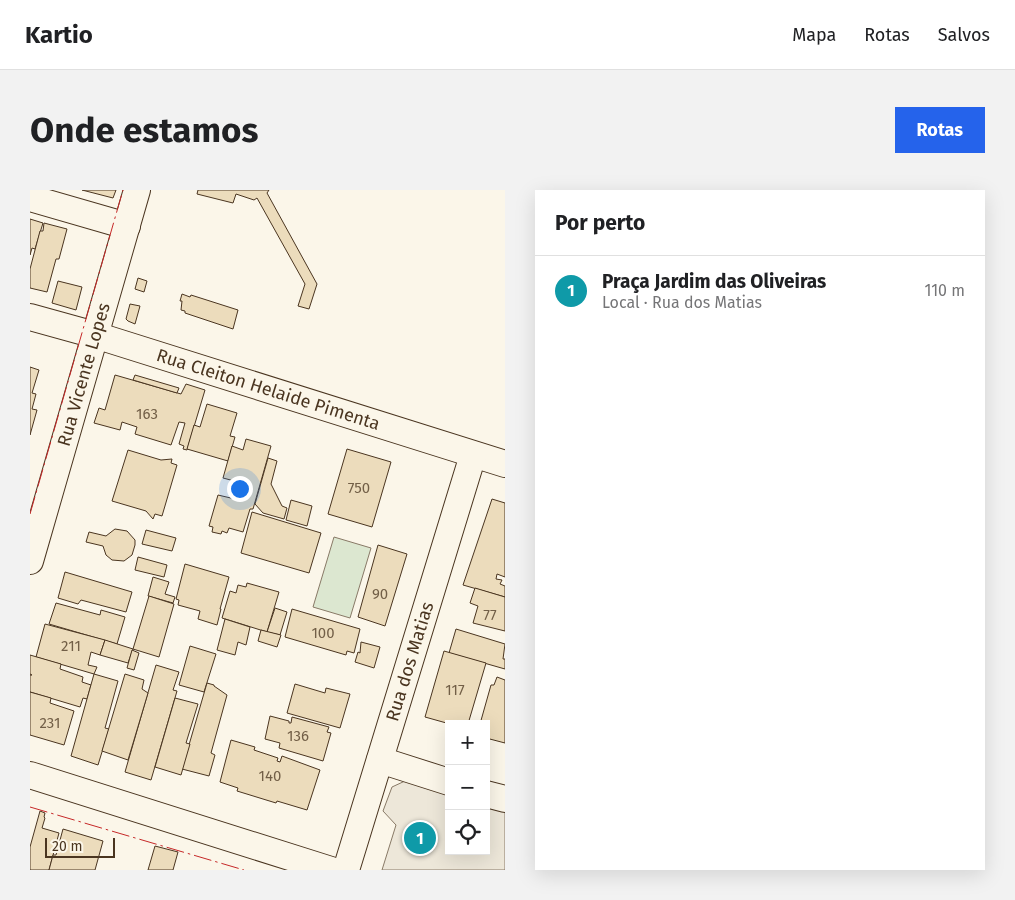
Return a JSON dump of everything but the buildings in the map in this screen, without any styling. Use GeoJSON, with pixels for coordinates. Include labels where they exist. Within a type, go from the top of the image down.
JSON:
{"type":"FeatureCollection","features":[{"type":"Feature","properties":{"kind":"street","name":"Rua Vicente Lopes"},"geometry":{"type":"LineString","coordinates":[[30,561],[137,190]]}},
{"type":"Feature","properties":{"kind":"street"},"geometry":{"type":"LineString","coordinates":[[30,198],[127,226]]}},
{"type":"Feature","properties":{"kind":"street","name":"Rua Cleiton Helaide Pimenta"},"geometry":{"type":"LineString","coordinates":[[30,317],[505,464]]}},
{"type":"Feature","properties":{"kind":"street","name":"Rua dos Matias"},"geometry":{"type":"LineString","coordinates":[[346,870],[473,455]]}},
{"type":"Feature","properties":{"kind":"street"},"geometry":{"type":"LineString","coordinates":[[380,760],[445,781]]}},
{"type":"Feature","properties":{"kind":"street"},"geometry":{"type":"LineString","coordinates":[[30,775],[331,870]]}},
{"type":"Feature","properties":{"kind":"street"},"geometry":{"type":"LineString","coordinates":[[490,795],[505,800]]}},
{"type":"Feature","properties":{"kind":"green space"},"geometry":{"type":"Polygon","coordinates":[[[334,537],[371,548],[350,618],[313,607],[334,537]]]}},
{"type":"Feature","properties":{"kind":"shaded area"},"geometry":{"type":"Polygon","coordinates":[[[405,781],[445,793],[445,855],[490,855],[490,807],[505,811],[505,870],[382,870],[396,825],[383,811],[392,787],[405,781]]]}},
{"type":"Feature","properties":{"kind":"power"},"geometry":{"type":"LineString","coordinates":[[30,514],[123,190]]}},
{"type":"Feature","properties":{"kind":"power"},"geometry":{"type":"LineString","coordinates":[[30,807],[244,870]]}},
{"type":"Feature","properties":{"kind":"place","name":"Praça Jardim das Oliveiras"},"geometry":{"type":"Point","coordinates":[420,838]}}]}
